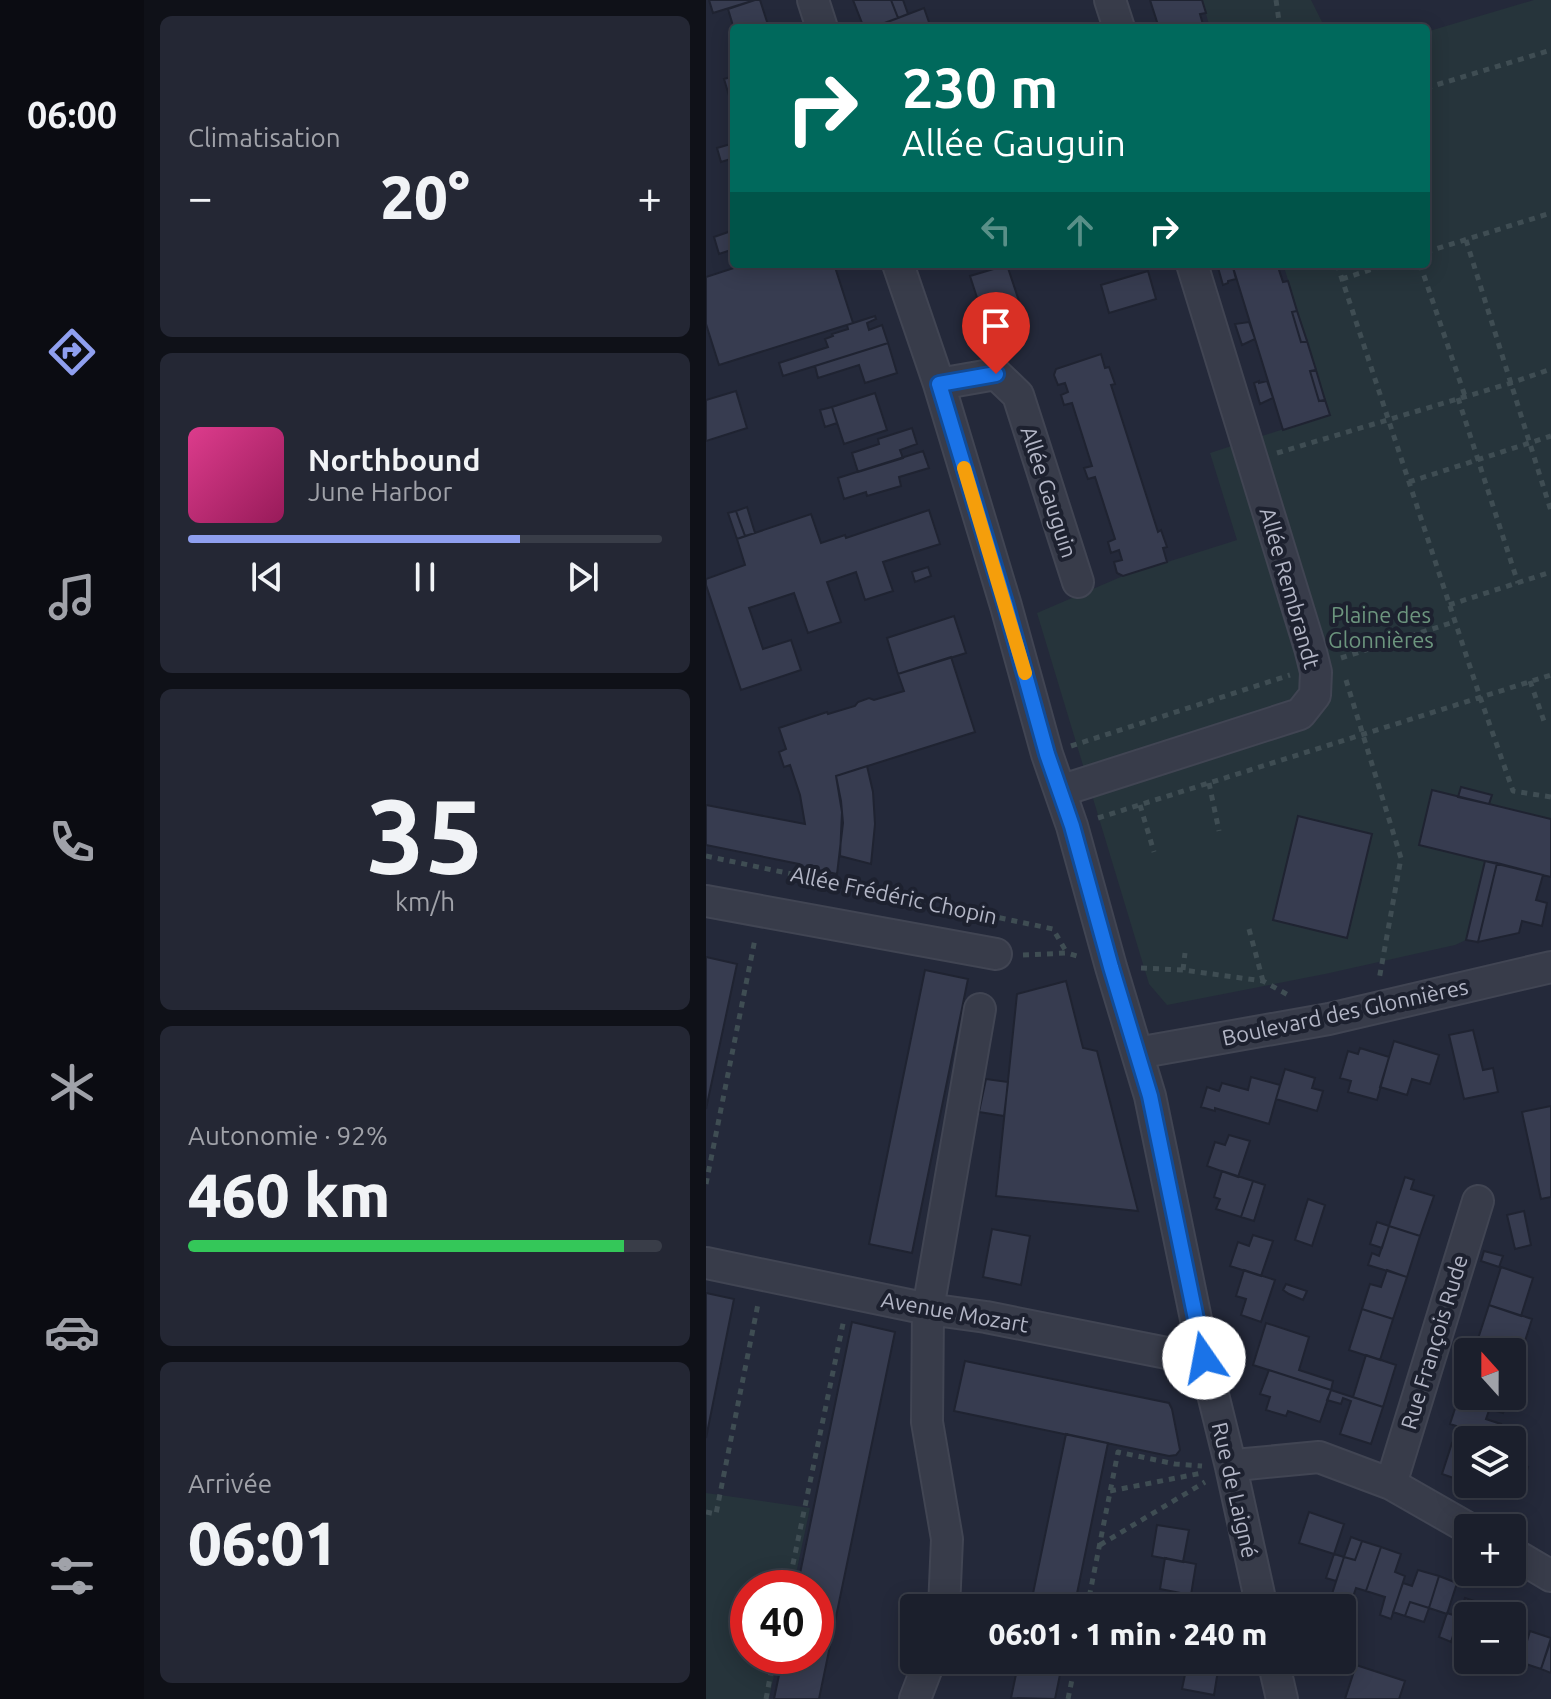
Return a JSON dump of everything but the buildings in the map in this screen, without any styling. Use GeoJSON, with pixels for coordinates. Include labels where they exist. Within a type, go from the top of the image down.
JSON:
{"type":"FeatureCollection","features":[{"type":"Feature","properties":{"kind":"street"},"geometry":{"type":"LineString","coordinates":[[813,0],[821,24]]}},
{"type":"Feature","properties":{"kind":"street"},"geometry":{"type":"LineString","coordinates":[[1110,0],[1118,24]]}},
{"type":"Feature","properties":{"kind":"street","name":"Rue de Laigné"},"geometry":{"type":"LineString","coordinates":[[899,268],[939,384],[1150,1096],[1204,1358],[1259,1594]]}},
{"type":"Feature","properties":{"kind":"street","name":"Allée Rembrandt"},"geometry":{"type":"LineString","coordinates":[[1060,791],[1300,714],[1315,695],[1327,663],[1253,460],[1193,268]]}},
{"type":"Feature","properties":{"kind":"street","name":"Allée Gauguin"},"geometry":{"type":"LineString","coordinates":[[939,384],[996,374],[1018,395],[1078,582]]}},
{"type":"Feature","properties":{"kind":"street","name":"Allée Frédéric Chopin"},"geometry":{"type":"LineString","coordinates":[[706,901],[996,954]]}},
{"type":"Feature","properties":{"kind":"street","name":"Boulevard des Glonnières"},"geometry":{"type":"LineString","coordinates":[[1137,1053],[1329,1019],[1551,967]]}},
{"type":"Feature","properties":{"kind":"street"},"geometry":{"type":"LineString","coordinates":[[945,1594],[947,1539],[927,1422],[928,1309],[980,1009]]}},
{"type":"Feature","properties":{"kind":"street","name":"Rue François Rude"},"geometry":{"type":"LineString","coordinates":[[1391,1484],[1478,1201]]}},
{"type":"Feature","properties":{"kind":"street","name":"Avenue Mozart"},"geometry":{"type":"LineString","coordinates":[[706,1263],[928,1309],[1204,1358]]}},
{"type":"Feature","properties":{"kind":"street"},"geometry":{"type":"LineString","coordinates":[[1231,1467],[1319,1457],[1391,1484],[1454,1520]]}},
{"type":"Feature","properties":{"kind":"street"},"geometry":{"type":"LineString","coordinates":[[1526,1561],[1551,1576]]}},
{"type":"Feature","properties":{"kind":"street"},"geometry":{"type":"LineString","coordinates":[[915,1699],[925,1674]]}},
{"type":"Feature","properties":{"kind":"street"},"geometry":{"type":"LineString","coordinates":[[1276,1674],[1282,1699]]}},
{"type":"Feature","properties":{"kind":"path"},"geometry":{"type":"LineString","coordinates":[[1276,0],[1279,24]]}},
{"type":"Feature","properties":{"kind":"path"},"geometry":{"type":"LineString","coordinates":[[1430,87],[1551,50]]}},
{"type":"Feature","properties":{"kind":"path"},"geometry":{"type":"LineString","coordinates":[[1430,251],[1551,213]]}},
{"type":"Feature","properties":{"kind":"path"},"geometry":{"type":"LineString","coordinates":[[1466,240],[1551,511]]}},
{"type":"Feature","properties":{"kind":"path"},"geometry":{"type":"LineString","coordinates":[[1338,268],[1454,622],[1513,791],[1551,797]]}},
{"type":"Feature","properties":{"kind":"path"},"geometry":{"type":"LineString","coordinates":[[1342,279],[1376,268]]}},
{"type":"Feature","properties":{"kind":"path"},"geometry":{"type":"LineString","coordinates":[[1421,268],[1518,583]]}},
{"type":"Feature","properties":{"kind":"path"},"geometry":{"type":"LineString","coordinates":[[1253,460],[1551,369]]}},
{"type":"Feature","properties":{"kind":"path"},"geometry":{"type":"LineString","coordinates":[[1409,482],[1551,436]]}},
{"type":"Feature","properties":{"kind":"path"},"geometry":{"type":"LineString","coordinates":[[1449,605],[1551,572]]}},
{"type":"Feature","properties":{"kind":"path"},"geometry":{"type":"LineString","coordinates":[[1047,754],[1454,622]]}},
{"type":"Feature","properties":{"kind":"path"},"geometry":{"type":"LineString","coordinates":[[1327,663],[1363,734],[1401,858],[1374,1009]]}},
{"type":"Feature","properties":{"kind":"path"},"geometry":{"type":"LineString","coordinates":[[1072,826],[1551,675]]}},
{"type":"Feature","properties":{"kind":"path"},"geometry":{"type":"LineString","coordinates":[[1530,681],[1545,724]]}},
{"type":"Feature","properties":{"kind":"path"},"geometry":{"type":"LineString","coordinates":[[1209,783],[1219,831]]}},
{"type":"Feature","properties":{"kind":"path"},"geometry":{"type":"LineString","coordinates":[[1140,805],[1154,852]]}},
{"type":"Feature","properties":{"kind":"path","name":"Allée Frédéric Chopin"},"geometry":{"type":"LineString","coordinates":[[706,857],[1053,929],[1067,953]]}},
{"type":"Feature","properties":{"kind":"path"},"geometry":{"type":"LineString","coordinates":[[706,1184],[761,910]]}},
{"type":"Feature","properties":{"kind":"path"},"geometry":{"type":"LineString","coordinates":[[1249,929],[1263,981]]}},
{"type":"Feature","properties":{"kind":"path"},"geometry":{"type":"LineString","coordinates":[[1183,970],[1185,953]]}},
{"type":"Feature","properties":{"kind":"path"},"geometry":{"type":"LineString","coordinates":[[1111,967],[1183,970],[1263,981],[1329,1019]]}},
{"type":"Feature","properties":{"kind":"path"},"geometry":{"type":"LineString","coordinates":[[706,1512],[716,1514],[764,1275]]}},
{"type":"Feature","properties":{"kind":"path"},"geometry":{"type":"LineString","coordinates":[[792,1570],[849,1293]]}},
{"type":"Feature","properties":{"kind":"path"},"geometry":{"type":"LineString","coordinates":[[1090,1594],[1118,1452],[1175,1464],[1231,1467]]}},
{"type":"Feature","properties":{"kind":"path"},"geometry":{"type":"LineString","coordinates":[[1110,1491],[1231,1467]]}},
{"type":"Feature","properties":{"kind":"path"},"geometry":{"type":"LineString","coordinates":[[1099,1545],[1231,1467]]}},
{"type":"Feature","properties":{"kind":"path"},"geometry":{"type":"LineString","coordinates":[[766,1699],[771,1674]]}},
{"type":"Feature","properties":{"kind":"path"},"geometry":{"type":"LineString","coordinates":[[1068,1699],[1073,1674]]}},
{"type":"Feature","properties":{"kind":"green space"},"geometry":{"type":"Polygon","coordinates":[[[1202,0],[1311,0],[1323,24],[1209,24],[1202,0]]]}},
{"type":"Feature","properties":{"kind":"green space","name":"Plaine des Glonnières"},"geometry":{"type":"Polygon","coordinates":[[[1534,0],[1551,0],[1551,819],[1485,861],[1466,940],[1325,974],[1167,1005],[1149,984],[1037,613],[1123,576],[1237,540],[1210,453],[1330,414],[1284,268],[1430,268],[1430,31],[1534,0]]]}},
{"type":"Feature","properties":{"kind":"green space"},"geometry":{"type":"Polygon","coordinates":[[[706,1493],[810,1508],[797,1570],[730,1570],[730,1674],[774,1674],[769,1699],[706,1699],[706,1493]]]}},
{"type":"Feature","properties":{"kind":"slow traffic"},"geometry":{"type":"LineString","coordinates":[[964,468],[1025,673]]}},
{"type":"Feature","properties":{"kind":"route"},"geometry":{"type":"LineString","coordinates":[[996,374],[939,384],[1150,1096],[1204,1358]]}}]}
